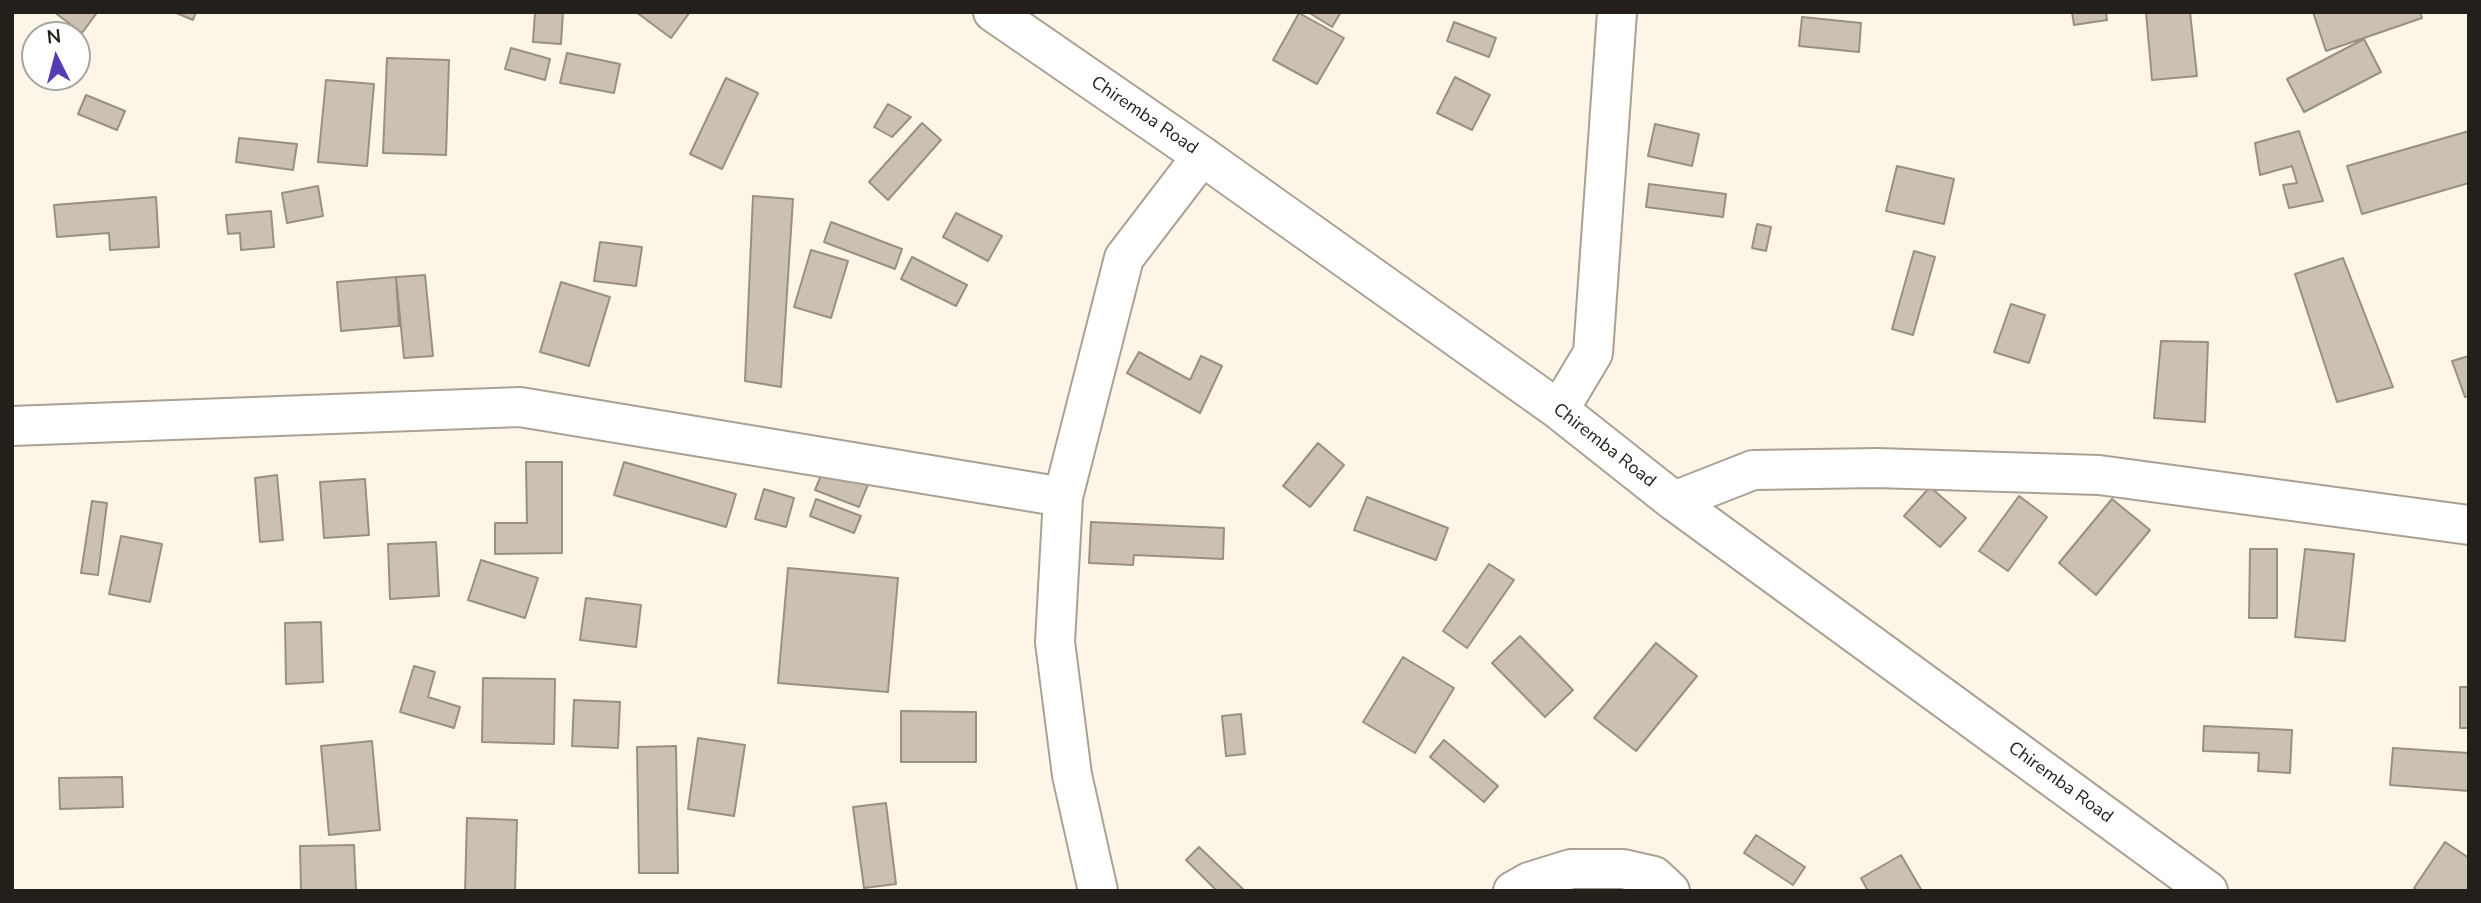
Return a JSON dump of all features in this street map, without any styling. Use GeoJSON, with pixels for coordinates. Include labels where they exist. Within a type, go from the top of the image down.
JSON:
{"type":"FeatureCollection","features":[{"type":"Feature","properties":{"kind":"street","name":"Chiremba Road"},"geometry":{"type":"LineString","coordinates":[[993,12],[1202,156],[1559,410],[1674,501],[2208,891]]}},
{"type":"Feature","properties":{"kind":"street"},"geometry":{"type":"LineString","coordinates":[[1559,410],[1593,353],[1617,12]]}},
{"type":"Feature","properties":{"kind":"street"},"geometry":{"type":"LineString","coordinates":[[1098,891],[1072,775],[1055,642],[1063,497],[1124,258],[1202,156]]}},
{"type":"Feature","properties":{"kind":"street"},"geometry":{"type":"LineString","coordinates":[[12,426],[520,407],[1063,497]]}},
{"type":"Feature","properties":{"kind":"street"},"geometry":{"type":"LineString","coordinates":[[1674,501],[1753,470],[1877,468],[2099,475],[2469,526]]}},
{"type":"Feature","properties":{"kind":"street"},"geometry":{"type":"LineString","coordinates":[[1513,891],[1529,882],[1571,869],[1623,869],[1654,876],[1670,891]]}},
{"type":"Feature","properties":{"kind":"building"},"geometry":{"type":"Polygon","coordinates":[[[54,12],[96,14],[91,21],[66,21],[54,12]]]}},
{"type":"Feature","properties":{"kind":"building"},"geometry":{"type":"Polygon","coordinates":[[[174,12],[196,12],[193,20],[174,12]]]}},
{"type":"Feature","properties":{"kind":"building"},"geometry":{"type":"Polygon","coordinates":[[[535,12],[563,12],[561,44],[533,42],[535,12]]]}},
{"type":"Feature","properties":{"kind":"building"},"geometry":{"type":"Polygon","coordinates":[[[636,12],[690,12],[671,38],[636,12]]]}},
{"type":"Feature","properties":{"kind":"building"},"geometry":{"type":"Polygon","coordinates":[[[1308,12],[1341,12],[1332,27],[1308,12]]]}},
{"type":"Feature","properties":{"kind":"building"},"geometry":{"type":"Polygon","coordinates":[[[2072,12],[2106,12],[2107,20],[2074,25],[2072,12]]]}},
{"type":"Feature","properties":{"kind":"building"},"geometry":{"type":"Polygon","coordinates":[[[2146,12],[2190,12],[2197,76],[2152,80],[2146,12]]]}},
{"type":"Feature","properties":{"kind":"building"},"geometry":{"type":"Polygon","coordinates":[[[2313,12],[2420,12],[2422,18],[2326,51],[2313,12]]]}},
{"type":"Feature","properties":{"kind":"building"},"geometry":{"type":"Polygon","coordinates":[[[1299,13],[1344,38],[1317,84],[1273,60],[1299,13]]]}},
{"type":"Feature","properties":{"kind":"building"},"geometry":{"type":"Polygon","coordinates":[[[1802,17],[1861,23],[1859,52],[1799,46],[1802,17]]]}},
{"type":"Feature","properties":{"kind":"building"},"geometry":{"type":"Polygon","coordinates":[[[1454,22],[1496,38],[1489,57],[1447,41],[1454,22]]]}},
{"type":"Feature","properties":{"kind":"building"},"geometry":{"type":"Polygon","coordinates":[[[2364,39],[2381,72],[2304,112],[2287,79],[2364,39]]]}},
{"type":"Feature","properties":{"kind":"building"},"geometry":{"type":"Polygon","coordinates":[[[511,48],[550,59],[545,80],[505,69],[511,48]]]}},
{"type":"Feature","properties":{"kind":"building"},"geometry":{"type":"Polygon","coordinates":[[[567,53],[620,64],[614,93],[560,83],[567,53]]]}},
{"type":"Feature","properties":{"kind":"building"},"geometry":{"type":"Polygon","coordinates":[[[387,58],[449,60],[446,155],[383,153],[387,58]]]}},
{"type":"Feature","properties":{"kind":"building"},"geometry":{"type":"Polygon","coordinates":[[[1455,77],[1490,95],[1472,130],[1437,113],[1455,77]]]}},
{"type":"Feature","properties":{"kind":"building"},"geometry":{"type":"Polygon","coordinates":[[[726,78],[758,93],[722,169],[690,154],[726,78]]]}},
{"type":"Feature","properties":{"kind":"building"},"geometry":{"type":"Polygon","coordinates":[[[326,80],[374,84],[367,166],[318,162],[326,80]]]}},
{"type":"Feature","properties":{"kind":"building"},"geometry":{"type":"Polygon","coordinates":[[[86,95],[125,111],[117,130],[78,114],[86,95]]]}},
{"type":"Feature","properties":{"kind":"building"},"geometry":{"type":"Polygon","coordinates":[[[888,104],[911,117],[892,137],[874,127],[888,104]]]}},
{"type":"Feature","properties":{"kind":"building"},"geometry":{"type":"Polygon","coordinates":[[[922,123],[941,140],[888,200],[869,182],[922,123]]]}},
{"type":"Feature","properties":{"kind":"building"},"geometry":{"type":"Polygon","coordinates":[[[1655,124],[1699,134],[1692,166],[1648,156],[1655,124]]]}},
{"type":"Feature","properties":{"kind":"building"},"geometry":{"type":"Polygon","coordinates":[[[2299,131],[2323,201],[2289,208],[2283,185],[2297,183],[2292,166],[2260,175],[2255,143],[2299,131]]]}},
{"type":"Feature","properties":{"kind":"building"},"geometry":{"type":"Polygon","coordinates":[[[2469,131],[2469,183],[2362,214],[2347,166],[2469,131]]]}},
{"type":"Feature","properties":{"kind":"building"},"geometry":{"type":"Polygon","coordinates":[[[239,138],[297,144],[293,170],[236,162],[239,138]]]}},
{"type":"Feature","properties":{"kind":"building"},"geometry":{"type":"Polygon","coordinates":[[[1897,166],[1954,179],[1944,224],[1886,211],[1897,166]]]}},
{"type":"Feature","properties":{"kind":"building"},"geometry":{"type":"Polygon","coordinates":[[[1649,184],[1726,194],[1723,217],[1646,207],[1649,184]]]}},
{"type":"Feature","properties":{"kind":"building"},"geometry":{"type":"Polygon","coordinates":[[[318,186],[323,216],[287,223],[282,193],[318,186]]]}},
{"type":"Feature","properties":{"kind":"building"},"geometry":{"type":"Polygon","coordinates":[[[753,196],[793,199],[781,387],[745,381],[753,196]]]}},
{"type":"Feature","properties":{"kind":"building"},"geometry":{"type":"Polygon","coordinates":[[[156,197],[159,247],[110,250],[109,233],[57,237],[54,205],[156,197]]]}},
{"type":"Feature","properties":{"kind":"building"},"geometry":{"type":"Polygon","coordinates":[[[271,211],[274,247],[241,250],[240,233],[228,234],[226,215],[271,211]]]}},
{"type":"Feature","properties":{"kind":"building"},"geometry":{"type":"Polygon","coordinates":[[[956,213],[1002,236],[988,261],[943,237],[956,213]]]}},
{"type":"Feature","properties":{"kind":"building"},"geometry":{"type":"Polygon","coordinates":[[[831,222],[902,249],[895,269],[824,242],[831,222]]]}},
{"type":"Feature","properties":{"kind":"building"},"geometry":{"type":"Polygon","coordinates":[[[1757,224],[1771,227],[1766,251],[1752,248],[1757,224]]]}},
{"type":"Feature","properties":{"kind":"building"},"geometry":{"type":"Polygon","coordinates":[[[600,242],[642,247],[636,286],[594,281],[600,242]]]}},
{"type":"Feature","properties":{"kind":"building"},"geometry":{"type":"Polygon","coordinates":[[[811,250],[848,261],[831,318],[794,307],[811,250]]]}},
{"type":"Feature","properties":{"kind":"building"},"geometry":{"type":"Polygon","coordinates":[[[1914,251],[1935,257],[1913,335],[1892,329],[1914,251]]]}},
{"type":"Feature","properties":{"kind":"building"},"geometry":{"type":"Polygon","coordinates":[[[912,257],[967,285],[956,306],[901,279],[912,257]]]}},
{"type":"Feature","properties":{"kind":"building"},"geometry":{"type":"Polygon","coordinates":[[[2343,258],[2393,387],[2337,402],[2295,274],[2343,258]]]}},
{"type":"Feature","properties":{"kind":"building"},"geometry":{"type":"Polygon","coordinates":[[[425,275],[433,356],[404,358],[396,277],[425,275]]]}},
{"type":"Feature","properties":{"kind":"building"},"geometry":{"type":"Polygon","coordinates":[[[396,277],[399,326],[341,331],[337,282],[396,277]]]}},
{"type":"Feature","properties":{"kind":"building"},"geometry":{"type":"Polygon","coordinates":[[[561,282],[610,297],[589,366],[540,352],[561,282]]]}},
{"type":"Feature","properties":{"kind":"building"},"geometry":{"type":"Polygon","coordinates":[[[2011,304],[2045,315],[2029,363],[1994,352],[2011,304]]]}},
{"type":"Feature","properties":{"kind":"building"},"geometry":{"type":"Polygon","coordinates":[[[2161,341],[2208,342],[2205,422],[2154,418],[2161,341]]]}},
{"type":"Feature","properties":{"kind":"building"},"geometry":{"type":"Polygon","coordinates":[[[1139,352],[1190,380],[1201,356],[1222,366],[1200,413],[1127,373],[1139,352]]]}},
{"type":"Feature","properties":{"kind":"building"},"geometry":{"type":"Polygon","coordinates":[[[2469,356],[2469,396],[2465,397],[2452,361],[2469,356]]]}},
{"type":"Feature","properties":{"kind":"building"},"geometry":{"type":"Polygon","coordinates":[[[1318,443],[1344,465],[1310,507],[1283,486],[1318,443]]]}},
{"type":"Feature","properties":{"kind":"building"},"geometry":{"type":"Polygon","coordinates":[[[827,461],[871,477],[859,507],[815,490],[827,461]]]}},
{"type":"Feature","properties":{"kind":"building"},"geometry":{"type":"Polygon","coordinates":[[[526,462],[562,462],[562,553],[495,554],[495,523],[527,523],[526,462]]]}},
{"type":"Feature","properties":{"kind":"building"},"geometry":{"type":"Polygon","coordinates":[[[624,462],[736,494],[726,527],[614,495],[624,462]]]}},
{"type":"Feature","properties":{"kind":"building"},"geometry":{"type":"Polygon","coordinates":[[[277,475],[283,540],[260,542],[255,478],[277,475]]]}},
{"type":"Feature","properties":{"kind":"building"},"geometry":{"type":"Polygon","coordinates":[[[365,479],[369,535],[324,538],[320,482],[365,479]]]}},
{"type":"Feature","properties":{"kind":"building"},"geometry":{"type":"Polygon","coordinates":[[[1930,487],[1966,518],[1940,547],[1904,516],[1930,487]]]}},
{"type":"Feature","properties":{"kind":"building"},"geometry":{"type":"Polygon","coordinates":[[[764,489],[794,498],[786,527],[755,519],[764,489]]]}},
{"type":"Feature","properties":{"kind":"building"},"geometry":{"type":"Polygon","coordinates":[[[2019,496],[2047,517],[2008,571],[1979,551],[2019,496]]]}},
{"type":"Feature","properties":{"kind":"building"},"geometry":{"type":"Polygon","coordinates":[[[1367,497],[1448,528],[1436,560],[1354,530],[1367,497]]]}},
{"type":"Feature","properties":{"kind":"building"},"geometry":{"type":"Polygon","coordinates":[[[816,499],[861,516],[854,533],[810,516],[816,499]]]}},
{"type":"Feature","properties":{"kind":"building"},"geometry":{"type":"Polygon","coordinates":[[[2112,499],[2150,530],[2096,595],[2059,563],[2112,499]]]}},
{"type":"Feature","properties":{"kind":"building"},"geometry":{"type":"Polygon","coordinates":[[[92,501],[107,503],[98,575],[81,573],[92,501]]]}},
{"type":"Feature","properties":{"kind":"building"},"geometry":{"type":"Polygon","coordinates":[[[1091,522],[1224,528],[1223,559],[1134,555],[1133,565],[1089,563],[1091,522]]]}},
{"type":"Feature","properties":{"kind":"building"},"geometry":{"type":"Polygon","coordinates":[[[121,536],[162,544],[150,602],[109,594],[121,536]]]}},
{"type":"Feature","properties":{"kind":"building"},"geometry":{"type":"Polygon","coordinates":[[[436,542],[439,596],[390,599],[388,544],[436,542]]]}},
{"type":"Feature","properties":{"kind":"building"},"geometry":{"type":"Polygon","coordinates":[[[2250,549],[2277,549],[2277,618],[2249,618],[2250,549]]]}},
{"type":"Feature","properties":{"kind":"building"},"geometry":{"type":"Polygon","coordinates":[[[2305,549],[2354,554],[2345,641],[2295,637],[2305,549]]]}},
{"type":"Feature","properties":{"kind":"building"},"geometry":{"type":"Polygon","coordinates":[[[481,560],[538,578],[525,618],[468,600],[481,560]]]}},
{"type":"Feature","properties":{"kind":"building"},"geometry":{"type":"Polygon","coordinates":[[[1489,564],[1514,580],[1467,648],[1443,631],[1489,564]]]}},
{"type":"Feature","properties":{"kind":"building"},"geometry":{"type":"Polygon","coordinates":[[[788,568],[898,578],[888,692],[778,683],[788,568]]]}},
{"type":"Feature","properties":{"kind":"building"},"geometry":{"type":"Polygon","coordinates":[[[586,598],[641,605],[636,647],[580,640],[586,598]]]}},
{"type":"Feature","properties":{"kind":"building"},"geometry":{"type":"Polygon","coordinates":[[[321,622],[323,682],[286,684],[285,623],[321,622]]]}},
{"type":"Feature","properties":{"kind":"building"},"geometry":{"type":"Polygon","coordinates":[[[1520,636],[1573,690],[1545,717],[1492,663],[1520,636]]]}},
{"type":"Feature","properties":{"kind":"building"},"geometry":{"type":"Polygon","coordinates":[[[1656,643],[1697,676],[1636,751],[1594,718],[1656,643]]]}},
{"type":"Feature","properties":{"kind":"building"},"geometry":{"type":"Polygon","coordinates":[[[1403,657],[1454,688],[1415,753],[1363,722],[1403,657]]]}},
{"type":"Feature","properties":{"kind":"building"},"geometry":{"type":"Polygon","coordinates":[[[414,666],[435,672],[428,697],[460,707],[454,728],[400,712],[414,666]]]}},
{"type":"Feature","properties":{"kind":"building"},"geometry":{"type":"Polygon","coordinates":[[[483,678],[555,679],[554,744],[482,742],[483,678]]]}},
{"type":"Feature","properties":{"kind":"building"},"geometry":{"type":"Polygon","coordinates":[[[2460,687],[2469,687],[2469,728],[2460,728],[2460,687]]]}},
{"type":"Feature","properties":{"kind":"building"},"geometry":{"type":"Polygon","coordinates":[[[574,700],[620,702],[618,748],[572,746],[574,700]]]}},
{"type":"Feature","properties":{"kind":"building"},"geometry":{"type":"Polygon","coordinates":[[[901,711],[976,712],[976,762],[901,762],[901,711]]]}},
{"type":"Feature","properties":{"kind":"building"},"geometry":{"type":"Polygon","coordinates":[[[1241,714],[1245,754],[1226,756],[1222,716],[1241,714]]]}},
{"type":"Feature","properties":{"kind":"building"},"geometry":{"type":"Polygon","coordinates":[[[2204,726],[2292,730],[2290,773],[2258,771],[2259,753],[2203,751],[2204,726]]]}},
{"type":"Feature","properties":{"kind":"building"},"geometry":{"type":"Polygon","coordinates":[[[698,738],[745,745],[734,816],[688,809],[698,738]]]}},
{"type":"Feature","properties":{"kind":"building"},"geometry":{"type":"Polygon","coordinates":[[[1444,740],[1498,786],[1484,802],[1430,757],[1444,740]]]}},
{"type":"Feature","properties":{"kind":"building"},"geometry":{"type":"Polygon","coordinates":[[[372,741],[380,830],[329,835],[321,746],[372,741]]]}},
{"type":"Feature","properties":{"kind":"building"},"geometry":{"type":"Polygon","coordinates":[[[676,746],[678,873],[639,873],[637,747],[676,746]]]}},
{"type":"Feature","properties":{"kind":"building"},"geometry":{"type":"Polygon","coordinates":[[[2393,748],[2469,753],[2469,791],[2390,785],[2393,748]]]}},
{"type":"Feature","properties":{"kind":"building"},"geometry":{"type":"Polygon","coordinates":[[[122,777],[123,807],[60,809],[59,778],[122,777]]]}},
{"type":"Feature","properties":{"kind":"building"},"geometry":{"type":"Polygon","coordinates":[[[886,803],[896,884],[864,888],[853,807],[886,803]]]}},
{"type":"Feature","properties":{"kind":"building"},"geometry":{"type":"Polygon","coordinates":[[[467,818],[517,820],[515,891],[465,891],[467,818]]]}},
{"type":"Feature","properties":{"kind":"building"},"geometry":{"type":"Polygon","coordinates":[[[1756,835],[1805,867],[1793,885],[1744,853],[1756,835]]]}},
{"type":"Feature","properties":{"kind":"building"},"geometry":{"type":"Polygon","coordinates":[[[2445,842],[2469,858],[2469,891],[2418,891],[2414,888],[2445,842]]]}},
{"type":"Feature","properties":{"kind":"building"},"geometry":{"type":"Polygon","coordinates":[[[354,845],[356,891],[301,891],[300,846],[354,845]]]}},
{"type":"Feature","properties":{"kind":"building"},"geometry":{"type":"Polygon","coordinates":[[[1199,847],[1245,891],[1217,891],[1186,860],[1199,847]]]}},
{"type":"Feature","properties":{"kind":"building"},"geometry":{"type":"Polygon","coordinates":[[[1901,855],[1922,891],[1868,891],[1861,878],[1901,855]]]}}]}
